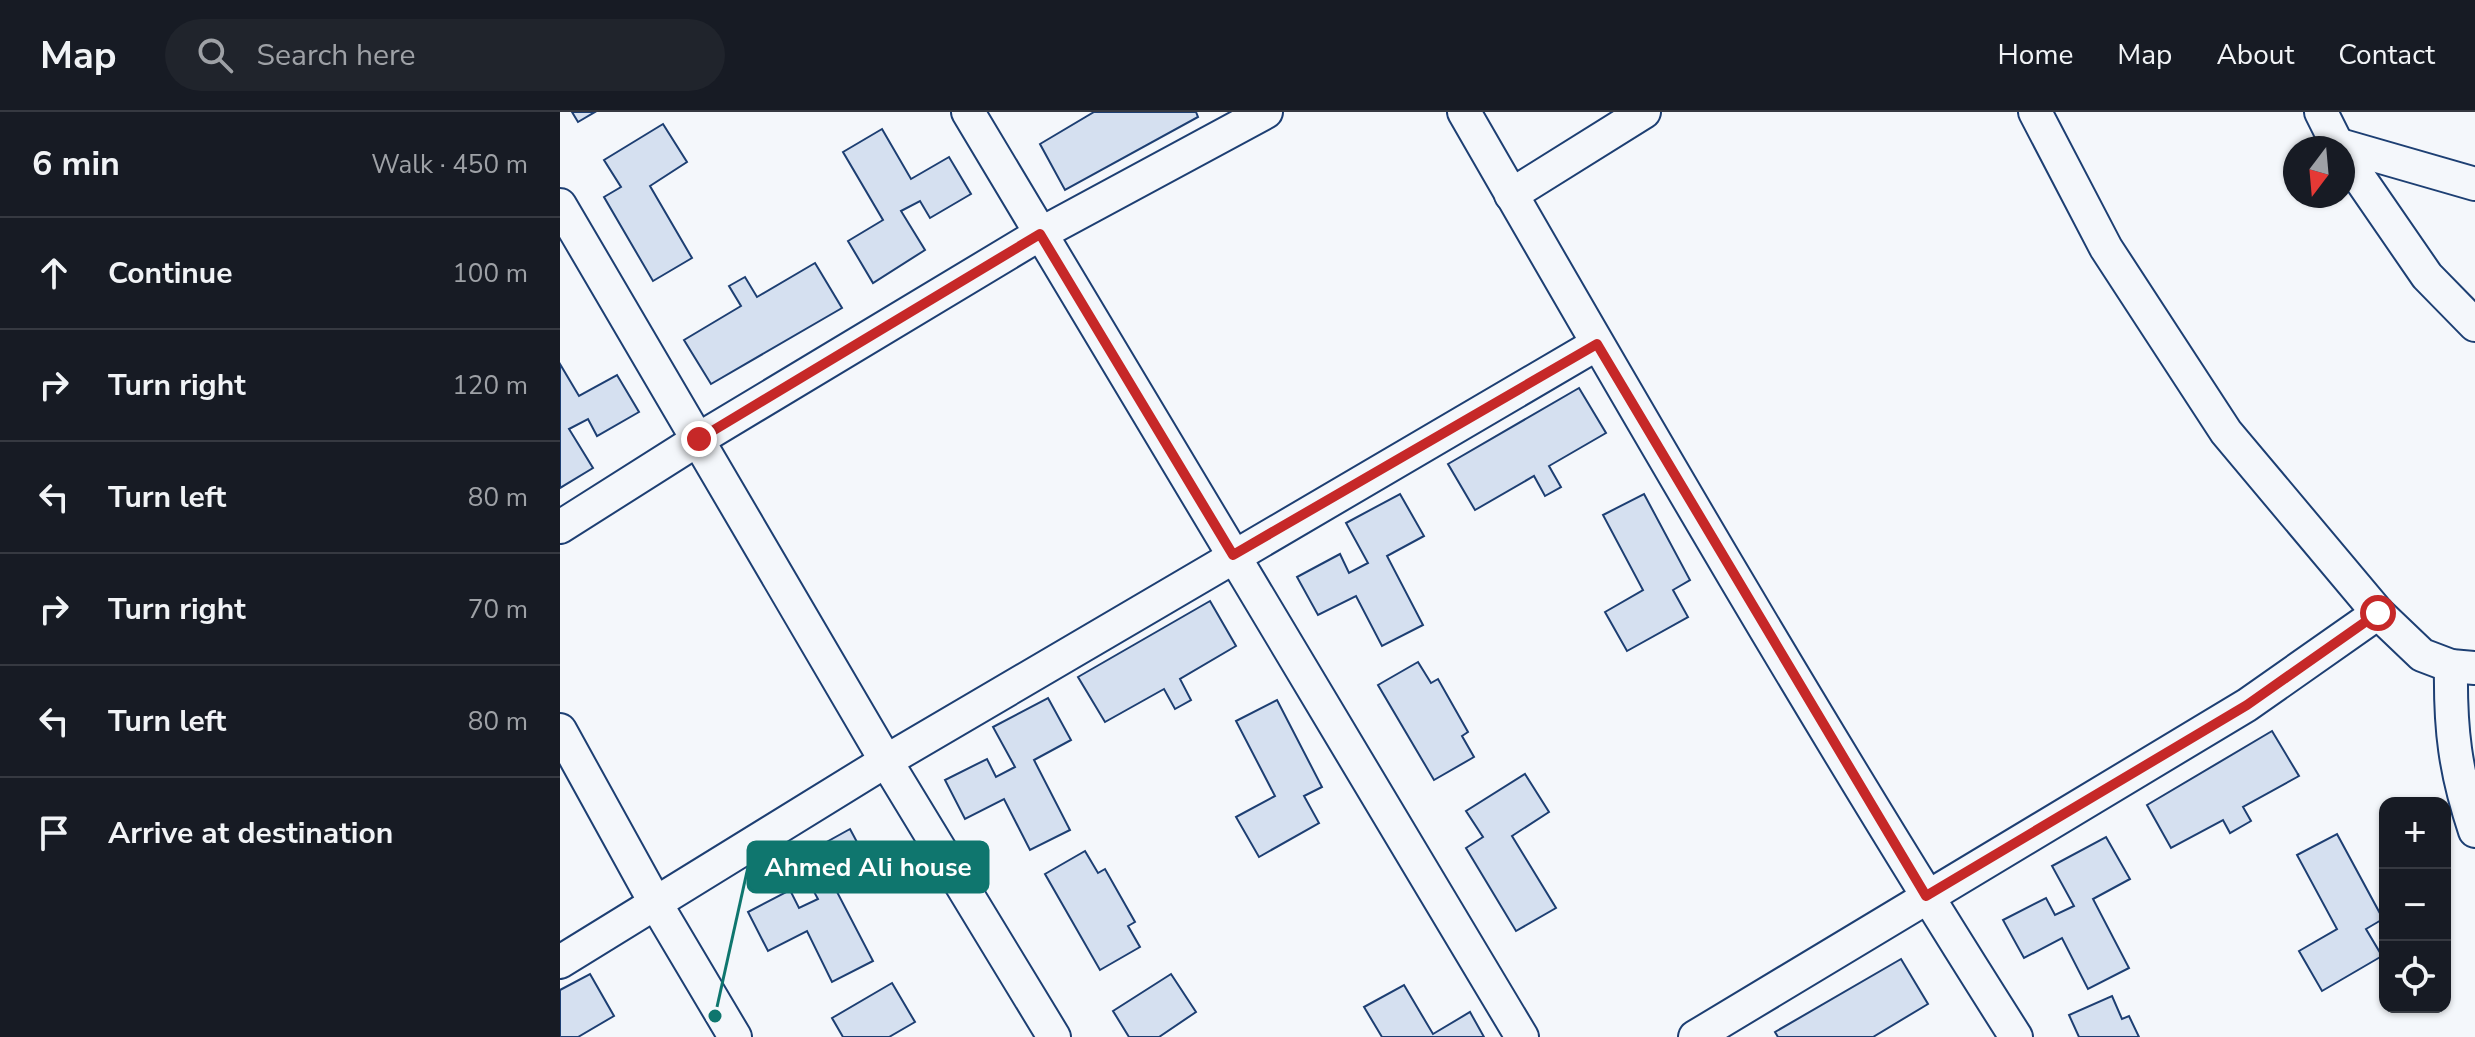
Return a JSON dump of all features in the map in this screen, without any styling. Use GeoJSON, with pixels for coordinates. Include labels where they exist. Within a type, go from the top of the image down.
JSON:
{"type":"FeatureCollection","features":[{"type":"Feature","properties":{"kind":"street"},"geometry":{"type":"LineString","coordinates":[[968,112],[1522,1037]]}},
{"type":"Feature","properties":{"kind":"street"},"geometry":{"type":"LineString","coordinates":[[560,527],[699,439],[1040,234],[1266,112]]}},
{"type":"Feature","properties":{"kind":"street"},"geometry":{"type":"LineString","coordinates":[[1464,112],[1597,344],[1926,896],[2016,1037]]}},
{"type":"Feature","properties":{"kind":"street"},"geometry":{"type":"LineString","coordinates":[[1511,195],[1644,112]]}},
{"type":"Feature","properties":{"kind":"street"},"geometry":{"type":"LineString","coordinates":[[2035,112],[2106,248],[2226,432],[2378,613],[2422,655],[2463,667],[2450,731],[2461,788],[2475,831]]}},
{"type":"Feature","properties":{"kind":"street"},"geometry":{"type":"LineString","coordinates":[[2321,112],[2333,136]]}},
{"type":"Feature","properties":{"kind":"street"},"geometry":{"type":"LineString","coordinates":[[2355,153],[2475,184]]}},
{"type":"Feature","properties":{"kind":"street"},"geometry":{"type":"LineString","coordinates":[[2355,172],[2427,276],[2475,325]]}},
{"type":"Feature","properties":{"kind":"street"},"geometry":{"type":"LineString","coordinates":[[560,205],[886,761],[1054,1037]]}},
{"type":"Feature","properties":{"kind":"street"},"geometry":{"type":"LineString","coordinates":[[560,962],[886,761],[1597,344]]}},
{"type":"Feature","properties":{"kind":"street"},"geometry":{"type":"LineString","coordinates":[[1695,1037],[2247,705],[2378,613]]}},
{"type":"Feature","properties":{"kind":"street"},"geometry":{"type":"LineString","coordinates":[[560,730],[656,904],[735,1037]]}},
{"type":"Feature","properties":{"kind":"building"},"geometry":{"type":"Polygon","coordinates":[[[572,112],[595,112],[578,122],[572,112]]]}},
{"type":"Feature","properties":{"kind":"building"},"geometry":{"type":"Polygon","coordinates":[[[1094,112],[1196,112],[1198,117],[1065,190],[1040,144],[1094,112]]]}},
{"type":"Feature","properties":{"kind":"building"},"geometry":{"type":"Polygon","coordinates":[[[663,124],[687,162],[650,186],[692,258],[653,281],[604,197],[621,187],[604,160],[663,124]]]}},
{"type":"Feature","properties":{"kind":"building"},"geometry":{"type":"Polygon","coordinates":[[[882,129],[911,179],[949,157],[971,194],[930,218],[920,201],[901,211],[925,250],[873,283],[848,241],[883,220],[843,152],[882,129]]]}},
{"type":"Feature","properties":{"kind":"building"},"geometry":{"type":"Polygon","coordinates":[[[815,263],[842,308],[711,384],[684,340],[741,306],[729,286],[745,277],[757,297],[815,263]]]}},
{"type":"Feature","properties":{"kind":"building"},"geometry":{"type":"Polygon","coordinates":[[[560,364],[579,396],[617,375],[639,412],[597,436],[588,419],[569,429],[593,468],[560,488],[560,364]]]}},
{"type":"Feature","properties":{"kind":"building"},"geometry":{"type":"Polygon","coordinates":[[[1579,388],[1606,433],[1549,466],[1561,487],[1545,496],[1534,476],[1475,510],[1448,464],[1579,388]]]}},
{"type":"Feature","properties":{"kind":"building"},"geometry":{"type":"Polygon","coordinates":[[[1400,494],[1424,536],[1387,556],[1423,625],[1382,646],[1356,596],[1318,615],[1297,577],[1340,554],[1349,573],[1368,563],[1346,523],[1400,494]]]}},
{"type":"Feature","properties":{"kind":"building"},"geometry":{"type":"Polygon","coordinates":[[[1644,494],[1690,580],[1673,590],[1688,617],[1627,651],[1605,612],[1643,590],[1603,515],[1644,494]]]}},
{"type":"Feature","properties":{"kind":"building"},"geometry":{"type":"Polygon","coordinates":[[[1210,601],[1236,646],[1180,679],[1191,700],[1175,709],[1164,689],[1105,722],[1078,677],[1210,601]]]}},
{"type":"Feature","properties":{"kind":"building"},"geometry":{"type":"Polygon","coordinates":[[[1418,662],[1431,683],[1438,679],[1468,732],[1462,736],[1474,757],[1434,780],[1378,685],[1418,662]]]}},
{"type":"Feature","properties":{"kind":"building"},"geometry":{"type":"Polygon","coordinates":[[[1048,698],[1071,740],[1034,760],[1070,830],[1030,850],[1004,799],[965,819],[945,780],[987,759],[996,777],[1015,767],[993,727],[1048,698]]]}},
{"type":"Feature","properties":{"kind":"building"},"geometry":{"type":"Polygon","coordinates":[[[1277,700],[1322,787],[1304,796],[1319,823],[1259,857],[1236,817],[1275,796],[1236,721],[1277,700]]]}},
{"type":"Feature","properties":{"kind":"building"},"geometry":{"type":"Polygon","coordinates":[[[2272,731],[2299,776],[2243,807],[2251,821],[2230,833],[2223,820],[2171,848],[2147,805],[2272,731]]]}},
{"type":"Feature","properties":{"kind":"building"},"geometry":{"type":"Polygon","coordinates":[[[1525,774],[1549,812],[1512,836],[1556,908],[1516,931],[1466,848],[1483,837],[1466,811],[1525,774]]]}},
{"type":"Feature","properties":{"kind":"building"},"geometry":{"type":"Polygon","coordinates":[[[850,829],[873,872],[837,892],[873,961],[832,982],[807,931],[768,951],[748,912],[790,890],[799,908],[818,899],[796,859],[850,829]]]}},
{"type":"Feature","properties":{"kind":"building"},"geometry":{"type":"Polygon","coordinates":[[[2337,834],[2379,912],[2379,921],[2366,929],[2379,951],[2379,958],[2322,991],[2299,951],[2337,929],[2297,855],[2337,834]]]}},
{"type":"Feature","properties":{"kind":"building"},"geometry":{"type":"Polygon","coordinates":[[[2106,837],[2130,879],[2093,899],[2129,968],[2088,989],[2062,938],[2024,958],[2003,920],[2046,898],[2055,915],[2074,906],[2052,866],[2106,837]]]}},
{"type":"Feature","properties":{"kind":"building"},"geometry":{"type":"Polygon","coordinates":[[[1085,851],[1098,873],[1105,869],[1135,922],[1128,926],[1140,947],[1100,970],[1045,874],[1085,851]]]}},
{"type":"Feature","properties":{"kind":"building"},"geometry":{"type":"Polygon","coordinates":[[[1901,959],[1928,1004],[1873,1037],[1778,1037],[1775,1032],[1901,959]]]}},
{"type":"Feature","properties":{"kind":"building"},"geometry":{"type":"Polygon","coordinates":[[[590,974],[614,1016],[578,1037],[560,1037],[560,990],[590,974]]]}},
{"type":"Feature","properties":{"kind":"building"},"geometry":{"type":"Polygon","coordinates":[[[1171,974],[1196,1012],[1159,1037],[1129,1037],[1113,1011],[1171,974]]]}},
{"type":"Feature","properties":{"kind":"building"},"geometry":{"type":"Polygon","coordinates":[[[892,983],[915,1022],[889,1037],[843,1037],[832,1018],[892,983]]]}},
{"type":"Feature","properties":{"kind":"building"},"geometry":{"type":"Polygon","coordinates":[[[1404,985],[1433,1034],[1470,1012],[1484,1037],[1382,1037],[1364,1007],[1404,985]]]}},
{"type":"Feature","properties":{"kind":"building"},"geometry":{"type":"Polygon","coordinates":[[[2112,996],[2122,1019],[2129,1016],[2139,1037],[2079,1037],[2069,1015],[2112,996]]]}},
{"type":"Feature","properties":{"kind":"place","name":"Ahmed Ali house"},"geometry":{"type":"Point","coordinates":[715,1016]}},
{"type":"Feature","properties":{"kind":"route"},"geometry":{"type":"LineString","coordinates":[[699,439],[1040,234],[1233,555],[1597,344],[1926,896],[2247,705],[2378,613]]}}]}
